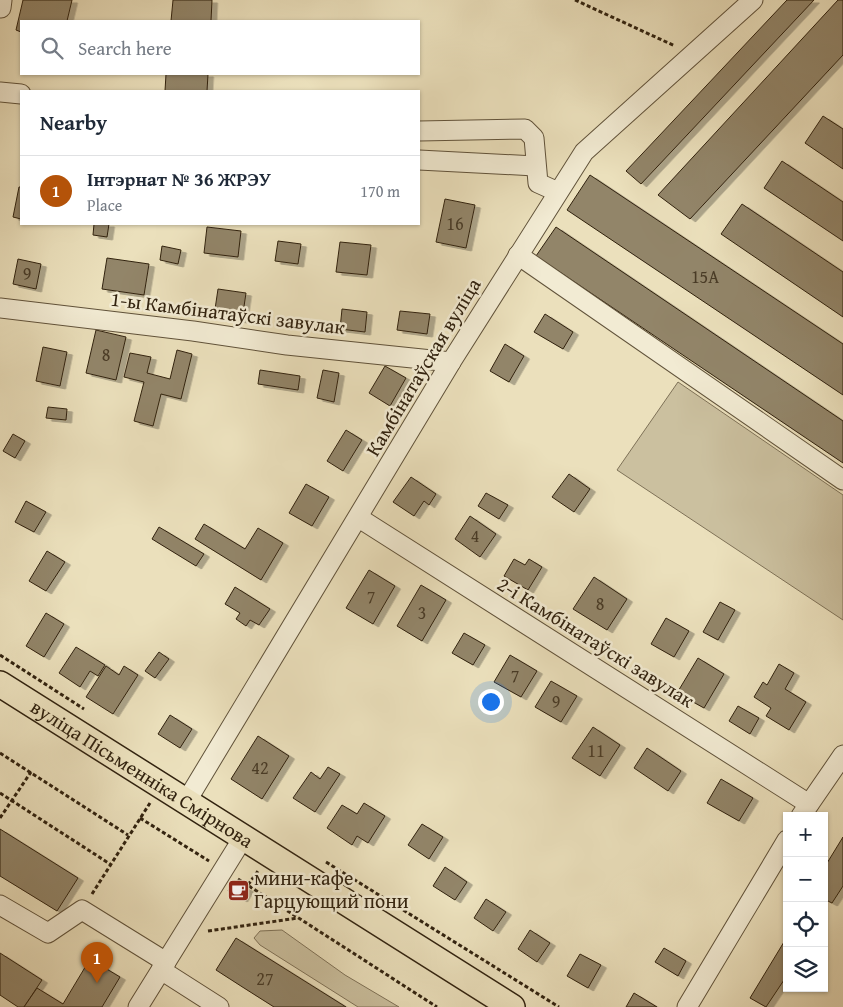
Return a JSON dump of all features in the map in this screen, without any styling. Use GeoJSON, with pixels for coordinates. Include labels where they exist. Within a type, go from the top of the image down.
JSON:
{"type":"FeatureCollection","features":[{"type":"Feature","properties":{"kind":"main road","name":"вуліца Пісьменніка Смірнова"},"geometry":{"type":"LineString","coordinates":[[0,684],[512,1007]]}},
{"type":"Feature","properties":{"kind":"street","name":"Камбінатаўская вуліца"},"geometry":{"type":"LineString","coordinates":[[186,802],[452,362],[584,152],[753,0]]}},
{"type":"Feature","properties":{"kind":"street"},"geometry":{"type":"LineString","coordinates":[[0,92],[20,94]]}},
{"type":"Feature","properties":{"kind":"street"},"geometry":{"type":"LineString","coordinates":[[420,131],[525,129],[534,138],[538,183],[558,192]]}},
{"type":"Feature","properties":{"kind":"street"},"geometry":{"type":"LineString","coordinates":[[420,160],[535,166]]}},
{"type":"Feature","properties":{"kind":"street"},"geometry":{"type":"LineString","coordinates":[[518,255],[843,480]]}},
{"type":"Feature","properties":{"kind":"street","name":"1-ы Камбінатаўскі завулак"},"geometry":{"type":"LineString","coordinates":[[0,308],[193,331],[288,346],[452,362]]}},
{"type":"Feature","properties":{"kind":"street","name":"2-і Камбінатаўскі завулак"},"geometry":{"type":"LineString","coordinates":[[359,518],[805,810]]}},
{"type":"Feature","properties":{"kind":"street"},"geometry":{"type":"LineString","coordinates":[[805,810],[843,755]]}},
{"type":"Feature","properties":{"kind":"street"},"geometry":{"type":"LineString","coordinates":[[138,1007],[243,838]]}},
{"type":"Feature","properties":{"kind":"street"},"geometry":{"type":"LineString","coordinates":[[687,1007],[783,847]]}},
{"type":"Feature","properties":{"kind":"street"},"geometry":{"type":"LineString","coordinates":[[0,905],[48,932],[82,910],[219,1007]]}},
{"type":"Feature","properties":{"kind":"path"},"geometry":{"type":"LineString","coordinates":[[575,0],[680,48]]}},
{"type":"Feature","properties":{"kind":"path"},"geometry":{"type":"LineString","coordinates":[[0,753],[128,835],[82,910]]}},
{"type":"Feature","properties":{"kind":"path"},"geometry":{"type":"LineString","coordinates":[[0,818],[31,772]]}},
{"type":"Feature","properties":{"kind":"path"},"geometry":{"type":"LineString","coordinates":[[0,793],[110,864]]}},
{"type":"Feature","properties":{"kind":"path"},"geometry":{"type":"LineString","coordinates":[[140,818],[437,1007]]}},
{"type":"Feature","properties":{"kind":"path"},"geometry":{"type":"LineString","coordinates":[[324,860],[559,1007]]}},
{"type":"Feature","properties":{"kind":"path"},"geometry":{"type":"LineString","coordinates":[[182,935],[298,918]]}},
{"type":"Feature","properties":{"kind":"shaded area"},"geometry":{"type":"Polygon","coordinates":[[[678,382],[843,495],[843,620],[617,470],[678,382]]]}},
{"type":"Feature","properties":{"kind":"shaded area"},"geometry":{"type":"Polygon","coordinates":[[[282,930],[345,975],[399,1007],[358,1007],[260,945],[254,938],[260,931],[282,930]]]}},
{"type":"Feature","properties":{"kind":"building"},"geometry":{"type":"Polygon","coordinates":[[[23,0],[72,0],[67,20],[20,20],[20,32],[16,30],[23,0]]]}},
{"type":"Feature","properties":{"kind":"building"},"geometry":{"type":"Polygon","coordinates":[[[173,0],[212,0],[211,20],[171,20],[173,0]]]}},
{"type":"Feature","properties":{"kind":"building"},"geometry":{"type":"Polygon","coordinates":[[[787,0],[814,0],[641,184],[626,171],[787,0]]]}},
{"type":"Feature","properties":{"kind":"building"},"geometry":{"type":"Polygon","coordinates":[[[838,0],[843,0],[843,55],[690,219],[658,195],[838,0]]]}},
{"type":"Feature","properties":{"kind":"building"},"geometry":{"type":"Polygon","coordinates":[[[166,75],[208,75],[207,90],[165,90],[166,75]]]}},
{"type":"Feature","properties":{"kind":"building"},"geometry":{"type":"Polygon","coordinates":[[[823,116],[843,129],[843,169],[805,143],[823,116]]]}},
{"type":"Feature","properties":{"kind":"building"},"geometry":{"type":"Polygon","coordinates":[[[782,161],[843,202],[843,241],[764,188],[782,161]]]}},
{"type":"Feature","properties":{"kind":"building"},"geometry":{"type":"Polygon","coordinates":[[[590,175],[843,344],[843,395],[567,210],[590,175]]]}},
{"type":"Feature","properties":{"kind":"building"},"geometry":{"type":"Polygon","coordinates":[[[19,187],[20,187],[20,219],[13,217],[19,187]]]}},
{"type":"Feature","properties":{"kind":"building"},"geometry":{"type":"Polygon","coordinates":[[[445,199],[475,205],[466,248],[436,242],[445,199]]]}},
{"type":"Feature","properties":{"kind":"building"},"geometry":{"type":"Polygon","coordinates":[[[742,204],[843,272],[843,317],[721,234],[742,204]]]}},
{"type":"Feature","properties":{"kind":"building"},"geometry":{"type":"Polygon","coordinates":[[[94,225],[109,225],[107,237],[93,235],[94,225]]]}},
{"type":"Feature","properties":{"kind":"building"},"geometry":{"type":"Polygon","coordinates":[[[207,227],[241,231],[238,257],[204,253],[207,227]]]}},
{"type":"Feature","properties":{"kind":"building"},"geometry":{"type":"Polygon","coordinates":[[[556,227],[843,421],[843,463],[536,256],[556,227]]]}},
{"type":"Feature","properties":{"kind":"building"},"geometry":{"type":"Polygon","coordinates":[[[278,241],[301,244],[298,264],[275,261],[278,241]]]}},
{"type":"Feature","properties":{"kind":"building"},"geometry":{"type":"Polygon","coordinates":[[[340,242],[371,245],[367,275],[336,272],[340,242]]]}},
{"type":"Feature","properties":{"kind":"building"},"geometry":{"type":"Polygon","coordinates":[[[162,246],[181,250],[178,264],[160,260],[162,246]]]}},
{"type":"Feature","properties":{"kind":"building"},"geometry":{"type":"Polygon","coordinates":[[[107,258],[149,264],[144,295],[102,289],[107,258]]]}},
{"type":"Feature","properties":{"kind":"building"},"geometry":{"type":"Polygon","coordinates":[[[18,259],[41,264],[36,289],[13,284],[18,259]]]}},
{"type":"Feature","properties":{"kind":"building"},"geometry":{"type":"Polygon","coordinates":[[[218,289],[246,293],[242,320],[214,316],[218,289]]]}},
{"type":"Feature","properties":{"kind":"building"},"geometry":{"type":"Polygon","coordinates":[[[342,309],[367,312],[365,332],[340,329],[342,309]]]}},
{"type":"Feature","properties":{"kind":"building"},"geometry":{"type":"Polygon","coordinates":[[[400,311],[430,314],[427,334],[397,330],[400,311]]]}},
{"type":"Feature","properties":{"kind":"building"},"geometry":{"type":"Polygon","coordinates":[[[545,314],[573,332],[563,349],[534,332],[545,314]]]}},
{"type":"Feature","properties":{"kind":"building"},"geometry":{"type":"Polygon","coordinates":[[[96,330],[126,337],[116,380],[86,373],[96,330]]]}},
{"type":"Feature","properties":{"kind":"building"},"geometry":{"type":"Polygon","coordinates":[[[505,344],[524,356],[509,382],[490,371],[505,344]]]}},
{"type":"Feature","properties":{"kind":"building"},"geometry":{"type":"Polygon","coordinates":[[[43,347],[67,352],[60,386],[36,381],[43,347]]]}},
{"type":"Feature","properties":{"kind":"building"},"geometry":{"type":"Polygon","coordinates":[[[177,350],[192,354],[181,399],[161,394],[153,426],[134,421],[144,382],[124,377],[130,353],[151,357],[147,373],[170,379],[177,350]]]}},
{"type":"Feature","properties":{"kind":"building"},"geometry":{"type":"Polygon","coordinates":[[[385,366],[406,378],[390,406],[369,393],[385,366]]]}},
{"type":"Feature","properties":{"kind":"building"},"geometry":{"type":"Polygon","coordinates":[[[260,370],[300,376],[298,390],[258,384],[260,370]]]}},
{"type":"Feature","properties":{"kind":"building"},"geometry":{"type":"Polygon","coordinates":[[[323,370],[339,373],[334,402],[317,398],[323,370]]]}},
{"type":"Feature","properties":{"kind":"building"},"geometry":{"type":"Polygon","coordinates":[[[48,407],[67,409],[66,420],[46,418],[48,407]]]}},
{"type":"Feature","properties":{"kind":"building"},"geometry":{"type":"Polygon","coordinates":[[[346,430],[362,440],[343,471],[327,461],[346,430]]]}},
{"type":"Feature","properties":{"kind":"building"},"geometry":{"type":"Polygon","coordinates":[[[13,434],[25,441],[15,458],[3,451],[13,434]]]}},
{"type":"Feature","properties":{"kind":"building"},"geometry":{"type":"Polygon","coordinates":[[[569,474],[590,489],[574,512],[552,497],[569,474]]]}},
{"type":"Feature","properties":{"kind":"building"},"geometry":{"type":"Polygon","coordinates":[[[411,477],[436,494],[429,505],[424,501],[414,516],[393,502],[411,477]]]}},
{"type":"Feature","properties":{"kind":"building"},"geometry":{"type":"Polygon","coordinates":[[[306,484],[329,497],[312,526],[289,513],[306,484]]]}},
{"type":"Feature","properties":{"kind":"building"},"geometry":{"type":"Polygon","coordinates":[[[486,493],[508,505],[499,519],[478,506],[486,493]]]}},
{"type":"Feature","properties":{"kind":"building"},"geometry":{"type":"Polygon","coordinates":[[[26,501],[46,512],[34,532],[15,522],[26,501]]]}},
{"type":"Feature","properties":{"kind":"building"},"geometry":{"type":"Polygon","coordinates":[[[470,516],[496,534],[480,557],[455,539],[470,516]]]}},
{"type":"Feature","properties":{"kind":"building"},"geometry":{"type":"Polygon","coordinates":[[[204,524],[245,549],[258,528],[283,543],[261,580],[195,539],[204,524]]]}},
{"type":"Feature","properties":{"kind":"building"},"geometry":{"type":"Polygon","coordinates":[[[159,527],[204,554],[196,566],[152,539],[159,527]]]}},
{"type":"Feature","properties":{"kind":"building"},"geometry":{"type":"Polygon","coordinates":[[[47,551],[65,562],[46,591],[29,581],[47,551]]]}},
{"type":"Feature","properties":{"kind":"building"},"geometry":{"type":"Polygon","coordinates":[[[514,559],[525,565],[529,559],[542,567],[528,590],[504,576],[514,559]]]}},
{"type":"Feature","properties":{"kind":"building"},"geometry":{"type":"Polygon","coordinates":[[[369,570],[395,586],[373,624],[346,608],[369,570]]]}},
{"type":"Feature","properties":{"kind":"building"},"geometry":{"type":"Polygon","coordinates":[[[594,577],[627,599],[607,630],[573,609],[594,577]]]}},
{"type":"Feature","properties":{"kind":"building"},"geometry":{"type":"Polygon","coordinates":[[[421,585],[446,600],[422,641],[397,626],[421,585]]]}},
{"type":"Feature","properties":{"kind":"building"},"geometry":{"type":"Polygon","coordinates":[[[235,587],[270,609],[259,625],[250,620],[246,626],[236,619],[240,613],[225,604],[235,587]]]}},
{"type":"Feature","properties":{"kind":"building"},"geometry":{"type":"Polygon","coordinates":[[[720,602],[735,610],[718,640],[703,632],[720,602]]]}},
{"type":"Feature","properties":{"kind":"building"},"geometry":{"type":"Polygon","coordinates":[[[46,613],[64,624],[44,657],[26,646],[46,613]]]}},
{"type":"Feature","properties":{"kind":"building"},"geometry":{"type":"Polygon","coordinates":[[[666,618],[689,631],[674,657],[651,644],[666,618]]]}},
{"type":"Feature","properties":{"kind":"building"},"geometry":{"type":"Polygon","coordinates":[[[464,633],[485,645],[473,665],[452,653],[464,633]]]}},
{"type":"Feature","properties":{"kind":"building"},"geometry":{"type":"Polygon","coordinates":[[[76,647],[105,665],[98,676],[90,671],[80,687],[59,673],[76,647]]]}},
{"type":"Feature","properties":{"kind":"building"},"geometry":{"type":"Polygon","coordinates":[[[159,652],[169,659],[155,678],[145,671],[159,652]]]}},
{"type":"Feature","properties":{"kind":"building"},"geometry":{"type":"Polygon","coordinates":[[[510,655],[537,671],[521,697],[494,682],[510,655]]]}},
{"type":"Feature","properties":{"kind":"building"},"geometry":{"type":"Polygon","coordinates":[[[698,658],[724,674],[704,708],[677,693],[698,658]]]}},
{"type":"Feature","properties":{"kind":"building"},"geometry":{"type":"Polygon","coordinates":[[[779,664],[794,673],[785,689],[806,702],[789,730],[766,716],[771,708],[754,697],[763,682],[767,685],[779,664]]]}},
{"type":"Feature","properties":{"kind":"building"},"geometry":{"type":"Polygon","coordinates":[[[106,666],[119,675],[124,666],[138,675],[113,714],[86,697],[106,666]]]}},
{"type":"Feature","properties":{"kind":"building"},"geometry":{"type":"Polygon","coordinates":[[[551,681],[577,696],[561,722],[535,707],[551,681]]]}},
{"type":"Feature","properties":{"kind":"building"},"geometry":{"type":"Polygon","coordinates":[[[738,706],[759,718],[750,734],[729,721],[738,706]]]}},
{"type":"Feature","properties":{"kind":"building"},"geometry":{"type":"Polygon","coordinates":[[[170,715],[192,729],[180,748],[158,734],[170,715]]]}},
{"type":"Feature","properties":{"kind":"building"},"geometry":{"type":"Polygon","coordinates":[[[593,727],[620,745],[600,776],[572,758],[593,727]]]}},
{"type":"Feature","properties":{"kind":"building"},"geometry":{"type":"Polygon","coordinates":[[[258,736],[289,756],[262,799],[231,779],[258,736]]]}},
{"type":"Feature","properties":{"kind":"building"},"geometry":{"type":"Polygon","coordinates":[[[647,748],[681,771],[668,791],[634,768],[647,748]]]}},
{"type":"Feature","properties":{"kind":"building"},"geometry":{"type":"Polygon","coordinates":[[[328,767],[340,774],[315,812],[293,798],[311,772],[320,779],[328,767]]]}},
{"type":"Feature","properties":{"kind":"building"},"geometry":{"type":"Polygon","coordinates":[[[721,779],[753,798],[739,821],[707,803],[721,779]]]}},
{"type":"Feature","properties":{"kind":"building"},"geometry":{"type":"Polygon","coordinates":[[[364,803],[385,816],[368,843],[357,836],[352,845],[327,828],[342,805],[357,814],[364,803]]]}},
{"type":"Feature","properties":{"kind":"building"},"geometry":{"type":"Polygon","coordinates":[[[422,824],[443,837],[429,859],[408,845],[422,824]]]}},
{"type":"Feature","properties":{"kind":"building"},"geometry":{"type":"Polygon","coordinates":[[[0,829],[78,878],[57,911],[0,876],[0,829]]]}},
{"type":"Feature","properties":{"kind":"building"},"geometry":{"type":"Polygon","coordinates":[[[843,837],[843,886],[832,903],[828,901],[828,861],[843,837]]]}},
{"type":"Feature","properties":{"kind":"building"},"geometry":{"type":"Polygon","coordinates":[[[445,867],[467,882],[455,900],[433,886],[445,867]]]}},
{"type":"Feature","properties":{"kind":"building","name":"мини-кафе Гарцующий пони"},"geometry":{"type":"Polygon","coordinates":[[[234,881],[248,889],[242,899],[228,891],[234,881]]]}},
{"type":"Feature","properties":{"kind":"building"},"geometry":{"type":"Polygon","coordinates":[[[486,899],[506,912],[493,931],[474,918],[486,899]]]}},
{"type":"Feature","properties":{"kind":"building"},"geometry":{"type":"Polygon","coordinates":[[[530,930],[550,943],[537,962],[518,949],[530,930]]]}},
{"type":"Feature","properties":{"kind":"building"},"geometry":{"type":"Polygon","coordinates":[[[236,938],[346,1007],[274,1007],[216,970],[236,938]]]}},
{"type":"Feature","properties":{"kind":"building"},"geometry":{"type":"Polygon","coordinates":[[[783,944],[783,982],[766,1007],[750,998],[783,944]]]}},
{"type":"Feature","properties":{"kind":"building"},"geometry":{"type":"Polygon","coordinates":[[[664,948],[686,961],[678,976],[655,962],[664,948]]]}},
{"type":"Feature","properties":{"kind":"building"},"geometry":{"type":"Polygon","coordinates":[[[0,953],[42,980],[24,1007],[18,1007],[0,995],[0,953]]]}},
{"type":"Feature","properties":{"kind":"building"},"geometry":{"type":"Polygon","coordinates":[[[580,954],[601,965],[588,988],[567,976],[580,954]]]}},
{"type":"Feature","properties":{"kind":"building"},"geometry":{"type":"Polygon","coordinates":[[[90,959],[120,977],[102,1007],[24,1007],[37,988],[63,1004],[90,959]]]}},
{"type":"Feature","properties":{"kind":"building"},"geometry":{"type":"Polygon","coordinates":[[[634,993],[657,1007],[626,1007],[634,993]]]}},
{"type":"Feature","properties":{"kind":"place","name":"мини-кафе Гарцующий пони"},"geometry":{"type":"Point","coordinates":[238,890]}},
{"type":"Feature","properties":{"kind":"place","name":"Інтэрнат № 36 ЖРЭУ"},"geometry":{"type":"Point","coordinates":[97,983]}}]}
